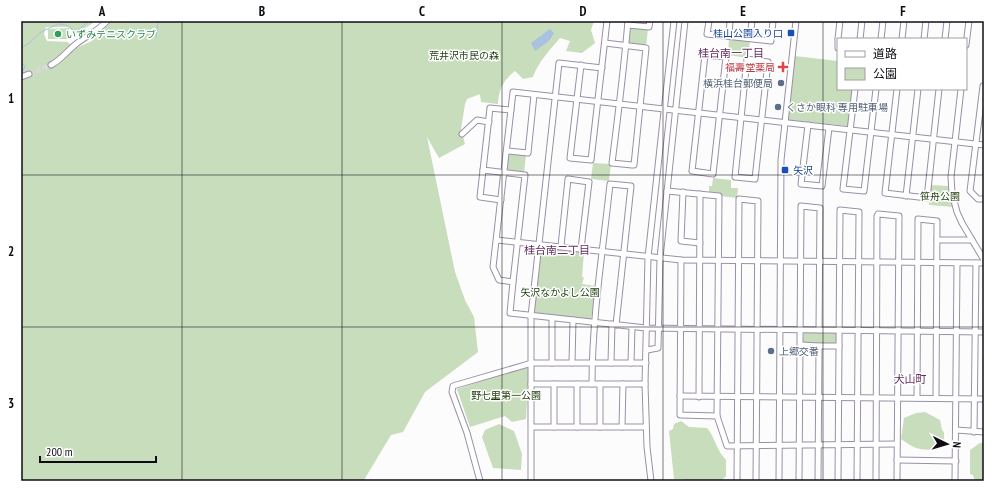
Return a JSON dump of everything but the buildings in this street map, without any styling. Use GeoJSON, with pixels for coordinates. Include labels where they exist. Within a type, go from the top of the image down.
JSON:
{"type":"FeatureCollection","features":[{"type":"Feature","properties":{"kind":"street"},"geometry":{"type":"LineString","coordinates":[[51,65],[59,61],[76,44],[100,28],[107,21]]}},
{"type":"Feature","properties":{"kind":"street"},"geometry":{"type":"LineString","coordinates":[[581,65],[570,158],[591,160],[607,21]]}},
{"type":"Feature","properties":{"kind":"street"},"geometry":{"type":"LineString","coordinates":[[605,43],[626,46],[646,48],[634,165],[612,163],[626,46],[628,23],[649,27],[650,21]]}},
{"type":"Feature","properties":{"kind":"street"},"geometry":{"type":"LineString","coordinates":[[651,481],[646,427],[645,384],[648,257],[674,21]]}},
{"type":"Feature","properties":{"kind":"street"},"geometry":{"type":"LineString","coordinates":[[647,350],[658,348],[660,258],[685,21]]}},
{"type":"Feature","properties":{"kind":"street"},"geometry":{"type":"LineString","coordinates":[[709,21],[708,34],[771,41],[773,21]]}},
{"type":"Feature","properties":{"kind":"street"},"geometry":{"type":"LineString","coordinates":[[728,36],[730,21]]}},
{"type":"Feature","properties":{"kind":"street"},"geometry":{"type":"LineString","coordinates":[[750,38],[752,21]]}},
{"type":"Feature","properties":{"kind":"street"},"geometry":{"type":"LineString","coordinates":[[779,481],[781,160],[796,21]]}},
{"type":"Feature","properties":{"kind":"street"},"geometry":{"type":"LineString","coordinates":[[838,38],[840,21]]}},
{"type":"Feature","properties":{"kind":"street"},"geometry":{"type":"LineString","coordinates":[[860,38],[862,21]]}},
{"type":"Feature","properties":{"kind":"street"},"geometry":{"type":"LineString","coordinates":[[881,38],[883,21]]}},
{"type":"Feature","properties":{"kind":"street"},"geometry":{"type":"LineString","coordinates":[[902,38],[904,21]]}},
{"type":"Feature","properties":{"kind":"street"},"geometry":{"type":"LineString","coordinates":[[924,38],[926,21]]}},
{"type":"Feature","properties":{"kind":"street"},"geometry":{"type":"LineString","coordinates":[[945,38],[947,21]]}},
{"type":"Feature","properties":{"kind":"street"},"geometry":{"type":"LineString","coordinates":[[967,38],[969,21]]}},
{"type":"Feature","properties":{"kind":"street"},"geometry":{"type":"LineString","coordinates":[[705,55],[726,57],[720,116],[713,174],[692,172],[705,55]]}},
{"type":"Feature","properties":{"kind":"street"},"geometry":{"type":"LineString","coordinates":[[747,59],[768,62],[762,120],[755,179],[735,177],[747,59]]}},
{"type":"Feature","properties":{"kind":"street"},"geometry":{"type":"LineString","coordinates":[[531,481],[531,316],[559,63],[602,68]]}},
{"type":"Feature","properties":{"kind":"street"},"geometry":{"type":"LineString","coordinates":[[21,77],[29,74]]}},
{"type":"Feature","properties":{"kind":"street"},"geometry":{"type":"LineString","coordinates":[[984,86],[982,86],[970,191],[978,199],[984,199]]}},
{"type":"Feature","properties":{"kind":"street"},"geometry":{"type":"LineString","coordinates":[[854,90],[843,189],[864,191],[876,90]]}},
{"type":"Feature","properties":{"kind":"street"},"geometry":{"type":"LineString","coordinates":[[897,90],[885,193],[927,198],[939,90]]}},
{"type":"Feature","properties":{"kind":"street"},"geometry":{"type":"LineString","coordinates":[[906,196],[918,90]]}},
{"type":"Feature","properties":{"kind":"street"},"geometry":{"type":"LineString","coordinates":[[961,90],[951,177],[952,193],[957,212],[984,260]]}},
{"type":"Feature","properties":{"kind":"street"},"geometry":{"type":"LineString","coordinates":[[513,282],[499,280],[493,266],[513,92],[984,145]]}},
{"type":"Feature","properties":{"kind":"street"},"geometry":{"type":"LineString","coordinates":[[507,151],[528,153],[534,95]]}},
{"type":"Feature","properties":{"kind":"street"},"geometry":{"type":"LineString","coordinates":[[501,200],[480,197],[483,170],[490,108],[511,110]]}},
{"type":"Feature","properties":{"kind":"street"},"geometry":{"type":"LineString","coordinates":[[462,134],[477,120],[489,122]]}},
{"type":"Feature","properties":{"kind":"street"},"geometry":{"type":"LineString","coordinates":[[808,125],[801,184],[822,186],[829,128]]}},
{"type":"Feature","properties":{"kind":"street"},"geometry":{"type":"LineString","coordinates":[[483,170],[525,175],[510,313],[646,328],[984,332]]}},
{"type":"Feature","properties":{"kind":"street"},"geometry":{"type":"LineString","coordinates":[[561,246],[568,179],[589,182],[581,248]]}},
{"type":"Feature","properties":{"kind":"street"},"geometry":{"type":"LineString","coordinates":[[592,384],[595,322],[610,184],[631,186],[614,324],[611,363]]}},
{"type":"Feature","properties":{"kind":"street"},"geometry":{"type":"LineString","coordinates":[[666,191],[719,196],[718,416],[727,446],[897,444]]}},
{"type":"Feature","properties":{"kind":"street"},"geometry":{"type":"LineString","coordinates":[[683,192],[681,242],[700,243]]}},
{"type":"Feature","properties":{"kind":"street"},"geometry":{"type":"LineString","coordinates":[[699,397],[700,194]]}},
{"type":"Feature","properties":{"kind":"street"},"geometry":{"type":"LineString","coordinates":[[737,481],[740,199],[758,201],[756,481]]}},
{"type":"Feature","properties":{"kind":"street"},"geometry":{"type":"LineString","coordinates":[[800,481],[801,206],[820,208],[819,330]]}},
{"type":"Feature","properties":{"kind":"street"},"geometry":{"type":"LineString","coordinates":[[838,481],[840,210],[859,212],[857,481]]}},
{"type":"Feature","properties":{"kind":"street"},"geometry":{"type":"LineString","coordinates":[[876,481],[878,214],[899,216],[897,481]]}},
{"type":"Feature","properties":{"kind":"street"},"geometry":{"type":"LineString","coordinates":[[917,398],[918,219],[937,221],[936,398]]}},
{"type":"Feature","properties":{"kind":"street"},"geometry":{"type":"LineString","coordinates":[[496,240],[681,260],[984,263]]}},
{"type":"Feature","properties":{"kind":"street"},"geometry":{"type":"LineString","coordinates":[[937,240],[972,240]]}},
{"type":"Feature","properties":{"kind":"street"},"geometry":{"type":"LineString","coordinates":[[681,260],[680,414],[718,416]]}},
{"type":"Feature","properties":{"kind":"street"},"geometry":{"type":"LineString","coordinates":[[955,481],[957,263]]}},
{"type":"Feature","properties":{"kind":"street"},"geometry":{"type":"LineString","coordinates":[[974,432],[976,263]]}},
{"type":"Feature","properties":{"kind":"street"},"geometry":{"type":"LineString","coordinates":[[552,318],[552,363]]}},
{"type":"Feature","properties":{"kind":"street"},"geometry":{"type":"LineString","coordinates":[[572,363],[573,320]]}},
{"type":"Feature","properties":{"kind":"street"},"geometry":{"type":"LineString","coordinates":[[631,363],[632,327]]}},
{"type":"Feature","properties":{"kind":"street"},"geometry":{"type":"LineString","coordinates":[[801,345],[839,346]]}},
{"type":"Feature","properties":{"kind":"street"},"geometry":{"type":"LineString","coordinates":[[818,481],[819,346]]}},
{"type":"Feature","properties":{"kind":"street"},"geometry":{"type":"LineString","coordinates":[[480,481],[467,433],[452,392],[453,386],[532,363],[646,363]]}},
{"type":"Feature","properties":{"kind":"street"},"geometry":{"type":"LineString","coordinates":[[532,384],[645,384]]}},
{"type":"Feature","properties":{"kind":"street"},"geometry":{"type":"LineString","coordinates":[[554,384],[554,427]]}},
{"type":"Feature","properties":{"kind":"street"},"geometry":{"type":"LineString","coordinates":[[577,384],[577,427]]}},
{"type":"Feature","properties":{"kind":"street"},"geometry":{"type":"LineString","coordinates":[[600,384],[600,427]]}},
{"type":"Feature","properties":{"kind":"street"},"geometry":{"type":"LineString","coordinates":[[622,427],[623,384]]}},
{"type":"Feature","properties":{"kind":"street"},"geometry":{"type":"LineString","coordinates":[[680,396],[984,399]]}},
{"type":"Feature","properties":{"kind":"street"},"geometry":{"type":"LineString","coordinates":[[532,427],[646,427]]}},
{"type":"Feature","properties":{"kind":"street"},"geometry":{"type":"LineString","coordinates":[[956,430],[984,432]]}},
{"type":"Feature","properties":{"kind":"street"},"geometry":{"type":"LineString","coordinates":[[897,460],[956,460]]}},
{"type":"Feature","properties":{"kind":"green space","name":"荒井沢市民の森"},"geometry":{"type":"Polygon","coordinates":[[[21,21],[96,21],[76,34],[68,27],[46,27],[44,34],[47,41],[67,42],[76,48],[92,41],[112,21],[594,21],[591,30],[595,43],[582,53],[566,51],[570,41],[560,38],[541,61],[533,77],[523,79],[515,71],[507,78],[502,85],[498,104],[481,102],[480,94],[467,99],[461,129],[465,144],[439,158],[427,137],[455,272],[465,300],[474,317],[478,352],[425,392],[403,432],[391,435],[364,480],[21,481],[21,21]]]}},
{"type":"Feature","properties":{"kind":"green space","name":"いずみテニスクラブ"},"geometry":{"type":"Polygon","coordinates":[[[69,28],[69,39],[48,39],[48,29],[69,28]]]}},
{"type":"Feature","properties":{"kind":"green space"},"geometry":{"type":"Polygon","coordinates":[[[629,28],[648,29],[646,46],[628,44],[629,28]]]}},
{"type":"Feature","properties":{"kind":"green space"},"geometry":{"type":"Polygon","coordinates":[[[729,38],[750,40],[748,58],[728,55],[729,38]]]}},
{"type":"Feature","properties":{"kind":"green space"},"geometry":{"type":"Polygon","coordinates":[[[795,56],[837,61],[837,90],[852,90],[848,126],[788,120],[795,56]]]}},
{"type":"Feature","properties":{"kind":"green space"},"geometry":{"type":"Polygon","coordinates":[[[508,153],[526,155],[524,173],[506,171],[508,153]]]}},
{"type":"Feature","properties":{"kind":"green space"},"geometry":{"type":"Polygon","coordinates":[[[593,163],[611,164],[609,181],[591,179],[593,163]]]}},
{"type":"Feature","properties":{"kind":"green space"},"geometry":{"type":"Polygon","coordinates":[[[713,178],[731,180],[731,188],[738,188],[737,198],[720,196],[720,193],[709,192],[709,186],[712,186],[713,178]]]}},
{"type":"Feature","properties":{"kind":"green space","name":"笹舟公園"},"geometry":{"type":"Polygon","coordinates":[[[931,185],[948,186],[954,207],[929,205],[931,185]]]}},
{"type":"Feature","properties":{"kind":"green space","name":"矢沢なかよし公園"},"geometry":{"type":"Polygon","coordinates":[[[541,247],[584,252],[582,277],[584,277],[582,284],[596,286],[591,320],[534,313],[541,247]]]}},
{"type":"Feature","properties":{"kind":"green space"},"geometry":{"type":"Polygon","coordinates":[[[804,332],[838,332],[838,345],[803,343],[804,332]]]}},
{"type":"Feature","properties":{"kind":"green space","name":"野七里第一公園"},"geometry":{"type":"Polygon","coordinates":[[[529,366],[526,419],[512,422],[505,416],[470,427],[457,389],[529,366]]]}},
{"type":"Feature","properties":{"kind":"green space"},"geometry":{"type":"Polygon","coordinates":[[[925,412],[940,420],[942,430],[944,432],[944,442],[937,450],[918,448],[901,439],[904,418],[916,413],[925,412]]]}},
{"type":"Feature","properties":{"kind":"green space"},"geometry":{"type":"Polygon","coordinates":[[[681,421],[689,427],[707,428],[710,432],[720,452],[726,460],[726,476],[721,481],[684,481],[683,479],[674,479],[669,431],[673,429],[674,424],[681,421]]]}},
{"type":"Feature","properties":{"kind":"green space"},"geometry":{"type":"Polygon","coordinates":[[[499,424],[514,431],[522,454],[521,470],[493,468],[482,437],[485,430],[499,424]]]}},
{"type":"Feature","properties":{"kind":"green space"},"geometry":{"type":"Polygon","coordinates":[[[980,443],[984,443],[984,481],[975,481],[973,475],[970,474],[970,450],[980,443]]]}},
{"type":"Feature","properties":{"kind":"water"},"geometry":{"type":"Polygon","coordinates":[[[550,29],[554,33],[549,41],[535,51],[531,43],[550,29]]]}},
{"type":"Feature","properties":{"kind":"waterway"},"geometry":{"type":"LineString","coordinates":[[21,48],[28,44],[41,32],[58,24],[66,25],[77,31],[89,21]]}},
{"type":"Feature","properties":{"kind":"waterway"},"geometry":{"type":"LineString","coordinates":[[156,38],[158,21]]}},
{"type":"Feature","properties":{"kind":"waterway"},"geometry":{"type":"LineString","coordinates":[[21,62],[25,66],[23,71],[21,71]]}},
{"type":"Feature","properties":{"kind":"tunnel"},"geometry":{"type":"LineString","coordinates":[[29,74],[51,65]]}},
{"type":"Feature","properties":{"kind":"place","name":"桂山公園入り口"},"geometry":{"type":"Point","coordinates":[791,33]}},
{"type":"Feature","properties":{"kind":"place","name":"いずみテニスクラブ"},"geometry":{"type":"Point","coordinates":[58,34]}},
{"type":"Feature","properties":{"kind":"place","name":"福壽堂薬局"},"geometry":{"type":"Point","coordinates":[783,67]}},
{"type":"Feature","properties":{"kind":"place","name":"横浜桂台郵便局"},"geometry":{"type":"Point","coordinates":[781,83]}},
{"type":"Feature","properties":{"kind":"place","name":"くさか眼科 専用駐車場"},"geometry":{"type":"Point","coordinates":[778,107]}},
{"type":"Feature","properties":{"kind":"place","name":"矢沢"},"geometry":{"type":"Point","coordinates":[785,170]}},
{"type":"Feature","properties":{"kind":"place","name":"上郷交番"},"geometry":{"type":"Point","coordinates":[771,351]}},
{"type":"Feature","properties":{"kind":"district","name":"桂台南一丁目"},"geometry":{"type":"Point","coordinates":[731,53]}},
{"type":"Feature","properties":{"kind":"district","name":"桂台南二丁目"},"geometry":{"type":"Point","coordinates":[557,250]}},
{"type":"Feature","properties":{"kind":"district","name":"犬山町"},"geometry":{"type":"Point","coordinates":[910,379]}}]}
